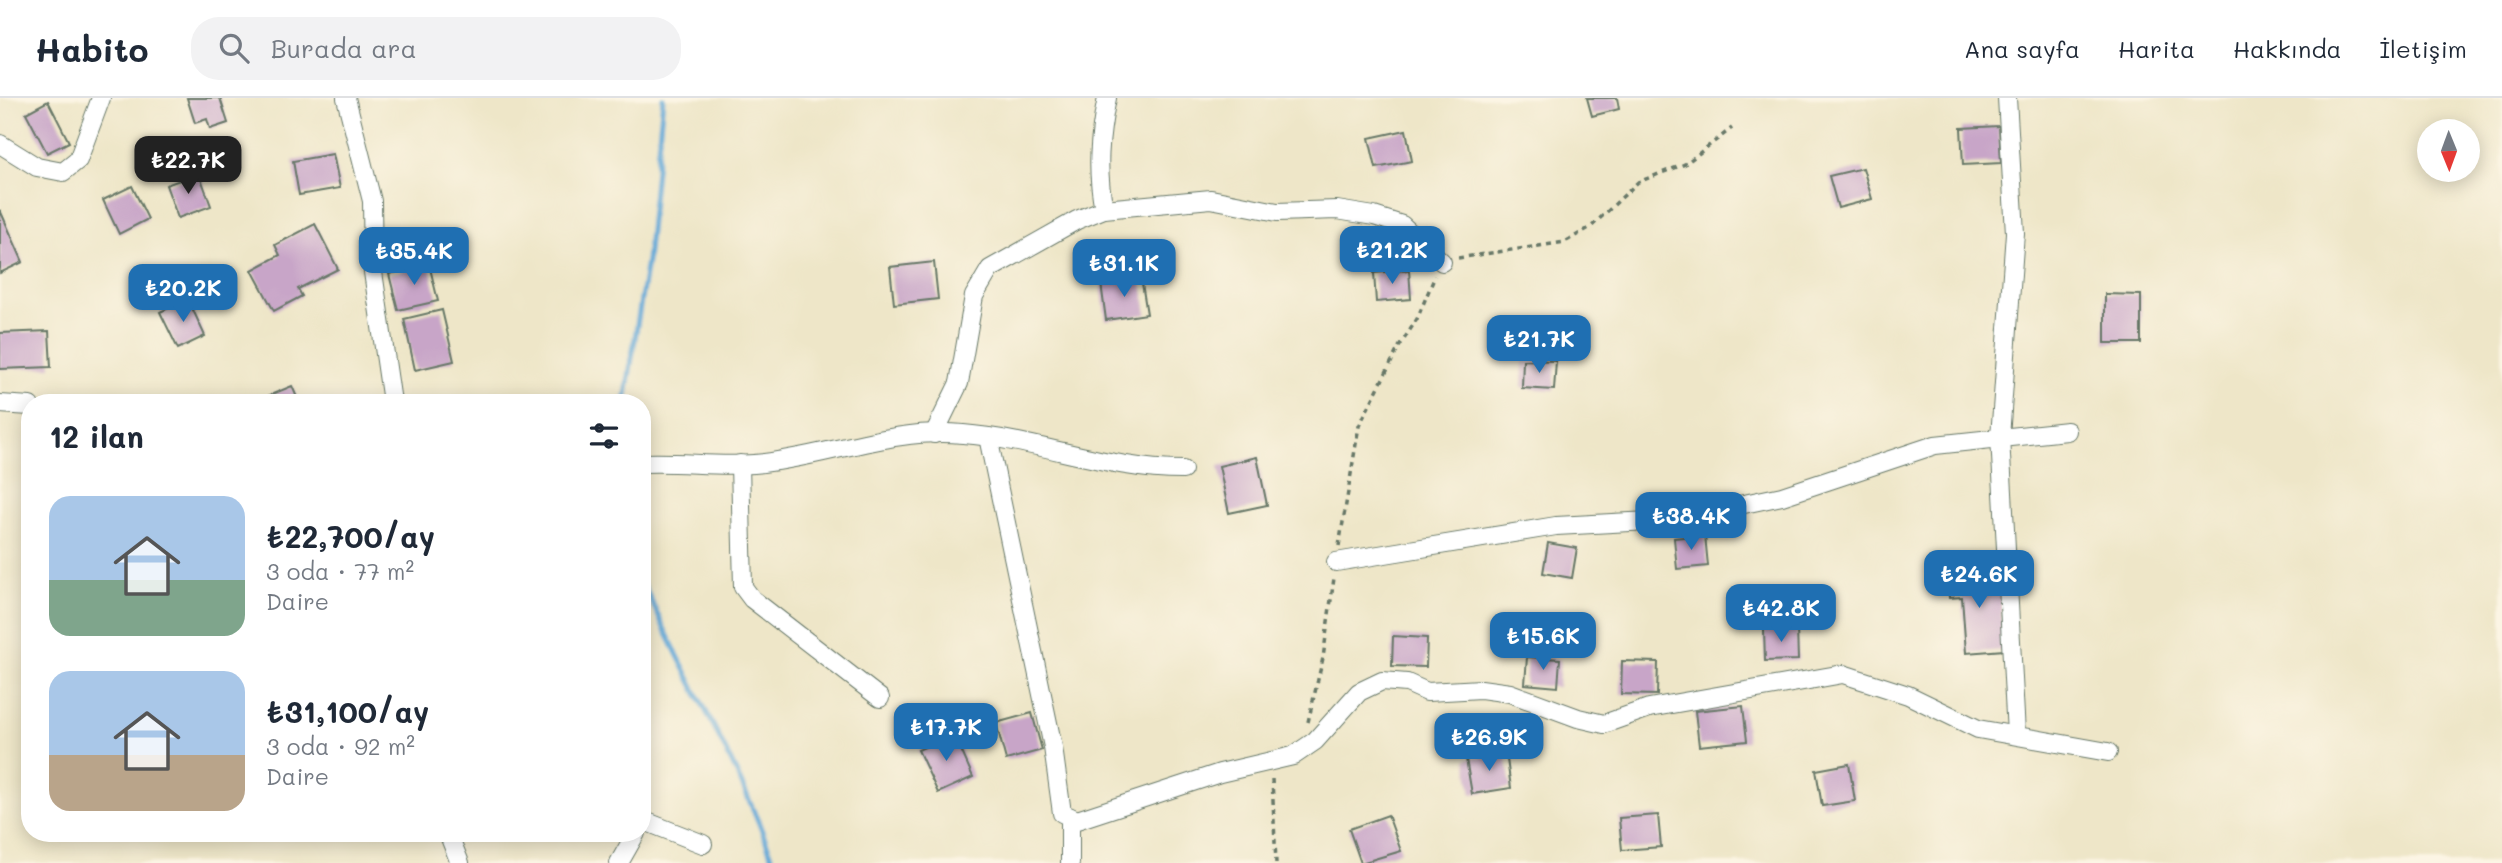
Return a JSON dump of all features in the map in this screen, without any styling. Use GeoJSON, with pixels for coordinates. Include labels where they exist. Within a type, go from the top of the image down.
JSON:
{"type":"FeatureCollection","features":[{"type":"Feature","properties":{"kind":"street"},"geometry":{"type":"LineString","coordinates":[[0,144],[37,167],[63,172],[78,160],[102,98]]}},
{"type":"Feature","properties":{"kind":"street"},"geometry":{"type":"LineString","coordinates":[[346,98],[372,201],[373,272],[392,394]]}},
{"type":"Feature","properties":{"kind":"street"},"geometry":{"type":"LineString","coordinates":[[1104,209],[1097,175],[1098,141],[1107,98]]}},
{"type":"Feature","properties":{"kind":"street"},"geometry":{"type":"LineString","coordinates":[[2007,98],[2015,233],[2000,437],[2016,734]]}},
{"type":"Feature","properties":{"kind":"street"},"geometry":{"type":"LineString","coordinates":[[934,433],[959,383],[974,296],[990,269],[1077,220],[1104,209],[1211,198],[1277,212],[1337,211],[1374,216],[1402,225],[1442,262]]}},
{"type":"Feature","properties":{"kind":"street"},"geometry":{"type":"LineString","coordinates":[[0,404],[21,405]]}},
{"type":"Feature","properties":{"kind":"street"},"geometry":{"type":"LineString","coordinates":[[1336,562],[1446,547],[1556,526],[1668,520],[1782,496],[1935,445],[2067,431]]}},
{"type":"Feature","properties":{"kind":"street"},"geometry":{"type":"LineString","coordinates":[[651,463],[740,464],[803,457],[866,442],[934,433],[988,437],[1085,454],[1143,470],[1183,470]]}},
{"type":"Feature","properties":{"kind":"street"},"geometry":{"type":"LineString","coordinates":[[988,437],[1053,747],[1062,813],[1070,817],[1087,819],[1220,773],[1293,756],[1315,741],[1359,692],[1382,681],[1407,683],[1427,692],[1480,689],[1510,693],[1578,718],[1604,724],[1649,708],[1843,674],[1908,695],[1978,729],[2108,752]]}},
{"type":"Feature","properties":{"kind":"street"},"geometry":{"type":"LineString","coordinates":[[740,464],[743,587],[752,599],[880,698]]}},
{"type":"Feature","properties":{"kind":"street"},"geometry":{"type":"LineString","coordinates":[[1070,817],[1070,863]]}},
{"type":"Feature","properties":{"kind":"street"},"geometry":{"type":"LineString","coordinates":[[651,823],[704,844]]}},
{"type":"Feature","properties":{"kind":"street"},"geometry":{"type":"LineString","coordinates":[[452,842],[460,863]]}},
{"type":"Feature","properties":{"kind":"street"},"geometry":{"type":"LineString","coordinates":[[619,863],[631,842]]}},
{"type":"Feature","properties":{"kind":"path"},"geometry":{"type":"LineString","coordinates":[[1301,751],[1323,658],[1359,426],[1399,347],[1417,319],[1442,262],[1565,242],[1591,227],[1638,182],[1685,164],[1732,128]]}},
{"type":"Feature","properties":{"kind":"path"},"geometry":{"type":"LineString","coordinates":[[1270,760],[1277,834],[1276,863]]}},
{"type":"Feature","properties":{"kind":"building"},"geometry":{"type":"Polygon","coordinates":[[[187,98],[220,98],[228,123],[210,129],[207,119],[195,123],[187,98]]]}},
{"type":"Feature","properties":{"kind":"building"},"geometry":{"type":"Polygon","coordinates":[[[1587,98],[1617,98],[1619,109],[1592,116],[1587,98]]]}},
{"type":"Feature","properties":{"kind":"building"},"geometry":{"type":"Polygon","coordinates":[[[48,101],[69,142],[47,153],[26,113],[48,101]]]}},
{"type":"Feature","properties":{"kind":"building"},"geometry":{"type":"Polygon","coordinates":[[[1999,126],[2001,163],[1963,165],[1961,128],[1999,126]]]}},
{"type":"Feature","properties":{"kind":"building"},"geometry":{"type":"Polygon","coordinates":[[[1406,130],[1412,161],[1376,168],[1369,138],[1406,130]]]}},
{"type":"Feature","properties":{"kind":"building"},"geometry":{"type":"Polygon","coordinates":[[[333,154],[340,188],[299,195],[293,161],[333,154]]]}},
{"type":"Feature","properties":{"kind":"building"},"geometry":{"type":"Polygon","coordinates":[[[1863,168],[1872,199],[1838,208],[1829,176],[1863,168]]]}},
{"type":"Feature","properties":{"kind":"building"},"geometry":{"type":"Polygon","coordinates":[[[199,173],[211,206],[178,218],[166,185],[199,173]]]}},
{"type":"Feature","properties":{"kind":"building"},"geometry":{"type":"Polygon","coordinates":[[[132,186],[148,219],[119,234],[103,200],[132,186]]]}},
{"type":"Feature","properties":{"kind":"building"},"geometry":{"type":"Polygon","coordinates":[[[0,210],[23,262],[0,273],[0,210]]]}},
{"type":"Feature","properties":{"kind":"building"},"geometry":{"type":"Polygon","coordinates":[[[315,224],[338,269],[298,289],[302,296],[274,311],[252,270],[280,255],[275,245],[315,224]]]}},
{"type":"Feature","properties":{"kind":"building"},"geometry":{"type":"Polygon","coordinates":[[[934,262],[938,299],[894,304],[890,267],[934,262]]]}},
{"type":"Feature","properties":{"kind":"building"},"geometry":{"type":"Polygon","coordinates":[[[429,264],[438,301],[398,310],[389,274],[429,264]]]}},
{"type":"Feature","properties":{"kind":"building"},"geometry":{"type":"Polygon","coordinates":[[[1409,270],[1411,299],[1376,302],[1374,273],[1409,270]]]}},
{"type":"Feature","properties":{"kind":"building"},"geometry":{"type":"Polygon","coordinates":[[[1141,277],[1147,314],[1106,320],[1101,283],[1141,277]]]}},
{"type":"Feature","properties":{"kind":"building"},"geometry":{"type":"Polygon","coordinates":[[[2105,294],[2141,295],[2141,343],[2105,343],[2105,294]]]}},
{"type":"Feature","properties":{"kind":"building"},"geometry":{"type":"Polygon","coordinates":[[[188,299],[205,336],[178,349],[160,312],[188,299]]]}},
{"type":"Feature","properties":{"kind":"building"},"geometry":{"type":"Polygon","coordinates":[[[442,310],[454,361],[415,370],[404,319],[442,310]]]}},
{"type":"Feature","properties":{"kind":"building"},"geometry":{"type":"Polygon","coordinates":[[[49,331],[51,367],[0,369],[0,333],[49,331]]]}},
{"type":"Feature","properties":{"kind":"building"},"geometry":{"type":"Polygon","coordinates":[[[1523,360],[1556,361],[1554,390],[1522,388],[1523,360]]]}},
{"type":"Feature","properties":{"kind":"building"},"geometry":{"type":"Polygon","coordinates":[[[292,386],[296,394],[273,394],[292,386]]]}},
{"type":"Feature","properties":{"kind":"building"},"geometry":{"type":"Polygon","coordinates":[[[1257,457],[1267,505],[1229,513],[1219,466],[1257,457]]]}},
{"type":"Feature","properties":{"kind":"building"},"geometry":{"type":"Polygon","coordinates":[[[1705,535],[1708,566],[1677,569],[1674,538],[1705,535]]]}},
{"type":"Feature","properties":{"kind":"building"},"geometry":{"type":"Polygon","coordinates":[[[1548,543],[1577,548],[1572,578],[1543,573],[1548,543]]]}},
{"type":"Feature","properties":{"kind":"building"},"geometry":{"type":"Polygon","coordinates":[[[1963,571],[1963,576],[1999,574],[2004,650],[1966,653],[1962,597],[1949,598],[1947,572],[1963,571]]]}},
{"type":"Feature","properties":{"kind":"building"},"geometry":{"type":"Polygon","coordinates":[[[1797,628],[1798,660],[1765,661],[1764,629],[1797,628]]]}},
{"type":"Feature","properties":{"kind":"building"},"geometry":{"type":"Polygon","coordinates":[[[1393,636],[1427,638],[1426,667],[1392,666],[1393,636]]]}},
{"type":"Feature","properties":{"kind":"building"},"geometry":{"type":"Polygon","coordinates":[[[1527,657],[1560,659],[1558,687],[1525,684],[1527,657]]]}},
{"type":"Feature","properties":{"kind":"building"},"geometry":{"type":"Polygon","coordinates":[[[1622,661],[1658,662],[1657,695],[1621,694],[1622,661]]]}},
{"type":"Feature","properties":{"kind":"building"},"geometry":{"type":"Polygon","coordinates":[[[1743,706],[1747,741],[1699,746],[1695,711],[1743,706]]]}},
{"type":"Feature","properties":{"kind":"building"},"geometry":{"type":"Polygon","coordinates":[[[1032,713],[1042,750],[1006,760],[996,723],[1032,713]]]}},
{"type":"Feature","properties":{"kind":"building"},"geometry":{"type":"Polygon","coordinates":[[[954,734],[973,777],[938,793],[918,750],[954,734]]]}},
{"type":"Feature","properties":{"kind":"building"},"geometry":{"type":"Polygon","coordinates":[[[1506,752],[1511,788],[1472,794],[1466,759],[1506,752]]]}},
{"type":"Feature","properties":{"kind":"building"},"geometry":{"type":"Polygon","coordinates":[[[1849,764],[1855,801],[1822,806],[1816,770],[1849,764]]]}},
{"type":"Feature","properties":{"kind":"building"},"geometry":{"type":"Polygon","coordinates":[[[1388,815],[1401,851],[1361,863],[1349,829],[1388,815]]]}},
{"type":"Feature","properties":{"kind":"building"},"geometry":{"type":"Polygon","coordinates":[[[1658,815],[1661,847],[1622,850],[1619,818],[1658,815]]]}},
{"type":"Feature","properties":{"kind":"waterway"},"geometry":{"type":"LineString","coordinates":[[626,394],[647,261],[663,98]]}},
{"type":"Feature","properties":{"kind":"waterway"},"geometry":{"type":"LineString","coordinates":[[651,601],[745,791],[774,863]]}}]}
